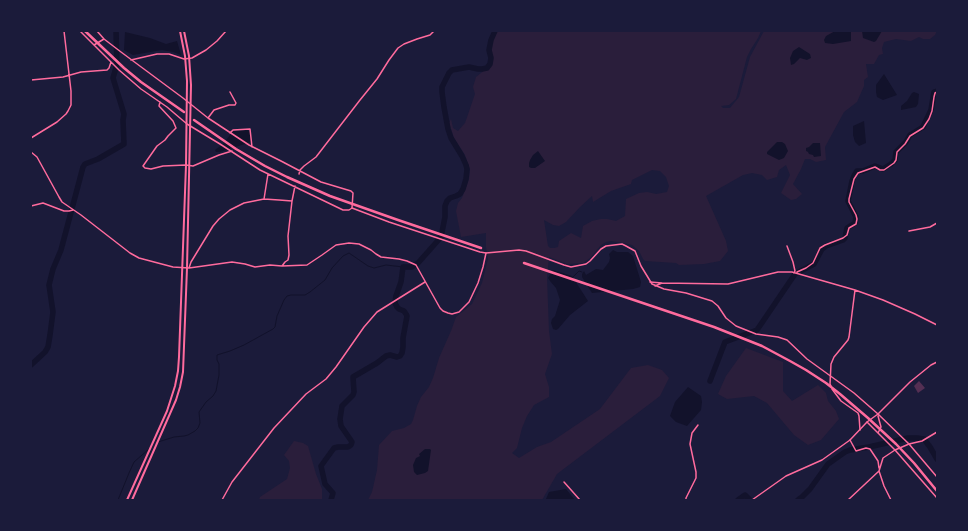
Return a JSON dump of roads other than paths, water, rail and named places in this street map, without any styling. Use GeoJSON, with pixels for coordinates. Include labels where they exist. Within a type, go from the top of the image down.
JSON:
{"type":"FeatureCollection","features":[{"type":"Feature","properties":{"kind":"highway"},"geometry":{"type":"LineString","coordinates":[[85,31],[141,82],[184,112]]}},
{"type":"Feature","properties":{"kind":"highway"},"geometry":{"type":"LineString","coordinates":[[194,120],[236,149],[287,177],[330,196],[481,248]]}},
{"type":"Feature","properties":{"kind":"highway"},"geometry":{"type":"LineString","coordinates":[[524,262],[714,327],[762,346],[806,370],[840,394],[881,430],[914,463],[937,491]]}},
{"type":"Feature","properties":{"kind":"main road"},"geometry":{"type":"LineString","coordinates":[[127,500],[172,398],[176,386],[178,371],[187,101],[186,65],[180,31]]}},
{"type":"Feature","properties":{"kind":"main road"},"geometry":{"type":"LineString","coordinates":[[132,500],[176,400],[183,372],[188,268],[191,126],[190,65],[184,31]]}},
{"type":"Feature","properties":{"kind":"street"},"geometry":{"type":"LineString","coordinates":[[31,138],[57,122],[68,112],[71,105],[71,91],[64,31]]}},
{"type":"Feature","properties":{"kind":"street"},"geometry":{"type":"LineString","coordinates":[[80,31],[141,89],[160,102],[186,124],[268,174],[343,210],[349,210],[352,208],[389,222],[480,252],[526,251],[571,267],[586,264],[606,246],[622,244],[630,248],[635,251],[650,282],[656,286],[712,301],[718,306],[729,321],[738,328],[756,334],[778,337],[787,340],[807,359],[854,393],[878,414],[909,444],[937,477]]}},
{"type":"Feature","properties":{"kind":"street"},"geometry":{"type":"LineString","coordinates":[[97,31],[104,39],[208,118],[252,147],[300,170],[321,182],[351,191],[353,193],[352,208]]}},
{"type":"Feature","properties":{"kind":"street"},"geometry":{"type":"LineString","coordinates":[[131,60],[157,54],[169,54],[184,59],[192,58],[206,50],[226,31]]}},
{"type":"Feature","properties":{"kind":"street"},"geometry":{"type":"LineString","coordinates":[[300,174],[300,170],[316,157],[377,79],[398,48],[404,44],[430,35],[434,31]]}},
{"type":"Feature","properties":{"kind":"street"},"geometry":{"type":"LineString","coordinates":[[94,45],[104,39]]}},
{"type":"Feature","properties":{"kind":"street"},"geometry":{"type":"LineString","coordinates":[[31,80],[63,77],[69,74],[81,72],[107,70],[111,62]]}},
{"type":"Feature","properties":{"kind":"street"},"geometry":{"type":"LineString","coordinates":[[208,118],[214,110],[236,103],[230,92]]}},
{"type":"Feature","properties":{"kind":"street"},"geometry":{"type":"LineString","coordinates":[[795,273],[813,263],[820,248],[825,244],[840,239],[846,235],[849,228],[856,224],[856,214],[849,202],[854,179],[858,173],[875,167],[880,170],[884,170],[894,164],[897,152],[910,136],[923,128],[929,120],[934,105],[935,93],[937,92]]}},
{"type":"Feature","properties":{"kind":"street"},"geometry":{"type":"LineString","coordinates":[[160,102],[159,106],[174,121],[176,128],[166,140],[157,146],[143,166],[148,169],[162,166],[193,166],[219,155],[232,152]]}},
{"type":"Feature","properties":{"kind":"street"},"geometry":{"type":"LineString","coordinates":[[230,133],[233,130],[250,129],[252,147]]}},
{"type":"Feature","properties":{"kind":"street"},"geometry":{"type":"LineString","coordinates":[[31,152],[37,157],[62,202],[130,253],[139,258],[173,267],[188,268],[232,262],[254,267],[270,265],[307,265],[336,245],[349,243],[359,244],[381,257],[399,258],[416,265],[440,308],[443,311],[452,314],[459,312],[468,302],[478,283],[486,253]]}},
{"type":"Feature","properties":{"kind":"street"},"geometry":{"type":"LineString","coordinates":[[264,199],[268,174]]}},
{"type":"Feature","properties":{"kind":"street"},"geometry":{"type":"LineString","coordinates":[[282,266],[288,260],[289,255],[288,236],[295,186]]}},
{"type":"Feature","properties":{"kind":"street"},"geometry":{"type":"LineString","coordinates":[[188,268],[208,234],[219,219],[230,210],[244,203],[264,199],[292,201]]}},
{"type":"Feature","properties":{"kind":"street"},"geometry":{"type":"LineString","coordinates":[[31,206],[43,203],[64,211],[72,210]]}},
{"type":"Feature","properties":{"kind":"street"},"geometry":{"type":"LineString","coordinates":[[909,231],[930,227],[937,223]]}},
{"type":"Feature","properties":{"kind":"street"},"geometry":{"type":"LineString","coordinates":[[787,246],[793,262],[795,273]]}},
{"type":"Feature","properties":{"kind":"street"},"geometry":{"type":"LineString","coordinates":[[650,282],[662,284],[728,284],[778,272],[795,273],[855,290],[883,300],[909,311],[937,326]]}},
{"type":"Feature","properties":{"kind":"street"},"geometry":{"type":"LineString","coordinates":[[222,500],[232,482],[274,428],[306,394],[326,379],[364,327],[377,312],[425,282]]}},
{"type":"Feature","properties":{"kind":"street"},"geometry":{"type":"LineString","coordinates":[[656,286],[662,284]]}},
{"type":"Feature","properties":{"kind":"street"},"geometry":{"type":"LineString","coordinates":[[855,290],[849,337],[834,357],[831,364],[830,384],[835,394],[841,401],[858,413],[860,430]]}},
{"type":"Feature","properties":{"kind":"street"},"geometry":{"type":"LineString","coordinates":[[752,500],[786,476],[822,460],[850,440],[910,382],[937,362]]}},
{"type":"Feature","properties":{"kind":"street"},"geometry":{"type":"LineString","coordinates":[[878,414],[881,427],[878,433]]}},
{"type":"Feature","properties":{"kind":"street"},"geometry":{"type":"LineString","coordinates":[[867,422],[895,450],[937,498]]}},
{"type":"Feature","properties":{"kind":"street"},"geometry":{"type":"LineString","coordinates":[[686,500],[696,478],[690,444],[692,434],[698,425]]}},
{"type":"Feature","properties":{"kind":"street"},"geometry":{"type":"LineString","coordinates":[[848,500],[879,471],[883,458],[895,450],[909,444],[922,441],[937,432]]}},
{"type":"Feature","properties":{"kind":"street"},"geometry":{"type":"LineString","coordinates":[[850,440],[856,450],[866,448],[870,449],[878,461],[879,471],[891,500]]}},
{"type":"Feature","properties":{"kind":"street"},"geometry":{"type":"LineString","coordinates":[[564,482],[580,500]]}},
{"type":"Feature","properties":{"kind":"waterway"},"geometry":{"type":"LineString","coordinates":[[31,365],[45,352],[48,347],[53,312],[49,285],[53,269],[61,250],[83,167],[85,164],[98,159],[124,144],[124,114],[113,78],[117,64],[116,31]]}},
{"type":"Feature","properties":{"kind":"waterway"},"geometry":{"type":"LineString","coordinates":[[331,500],[333,493],[325,484],[321,466],[334,448],[348,447],[351,445],[352,442],[341,426],[340,419],[342,406],[354,392],[353,377],[386,356],[390,355],[397,357],[402,353],[407,316],[404,311],[397,307],[395,303],[401,282],[403,267],[412,267],[418,263],[441,237],[447,201],[450,198],[460,194],[466,179],[466,165],[451,138],[448,129],[442,87],[452,70],[469,67],[478,69],[487,68],[490,64],[491,58],[489,50],[495,31]]}},
{"type":"Feature","properties":{"kind":"waterway"},"geometry":{"type":"LineString","coordinates":[[710,381],[725,342],[757,330],[795,274],[814,264],[822,249],[826,246],[845,238],[847,228],[855,223],[856,217],[848,201],[852,181],[857,171],[863,171],[875,166],[883,169],[891,164],[895,160],[896,152],[906,142],[910,135],[923,127],[931,110],[934,92],[937,91]]}},
{"type":"Feature","properties":{"kind":"waterway"},"geometry":{"type":"LineString","coordinates":[[158,442],[174,437],[188,435],[198,428],[200,423],[199,412],[216,391],[219,375],[217,355],[244,345],[273,329],[275,327],[277,316],[287,296],[305,295],[310,292],[325,280],[332,268],[343,256],[349,253],[368,266],[374,268],[386,265],[403,267]]}},
{"type":"Feature","properties":{"kind":"waterway"},"geometry":{"type":"LineString","coordinates":[[573,277],[579,271],[582,272]]}},
{"type":"Feature","properties":{"kind":"waterway"},"geometry":{"type":"LineString","coordinates":[[798,500],[810,489],[828,464],[850,450],[908,438],[917,438],[924,439],[937,459]]}},
{"type":"Feature","properties":{"kind":"waterway"},"geometry":{"type":"LineString","coordinates":[[118,500],[134,462],[149,449]]}},
{"type":"Feature","properties":{"kind":"waterway"},"geometry":{"type":"LineString","coordinates":[[738,500],[745,495],[750,500]]}}]}
